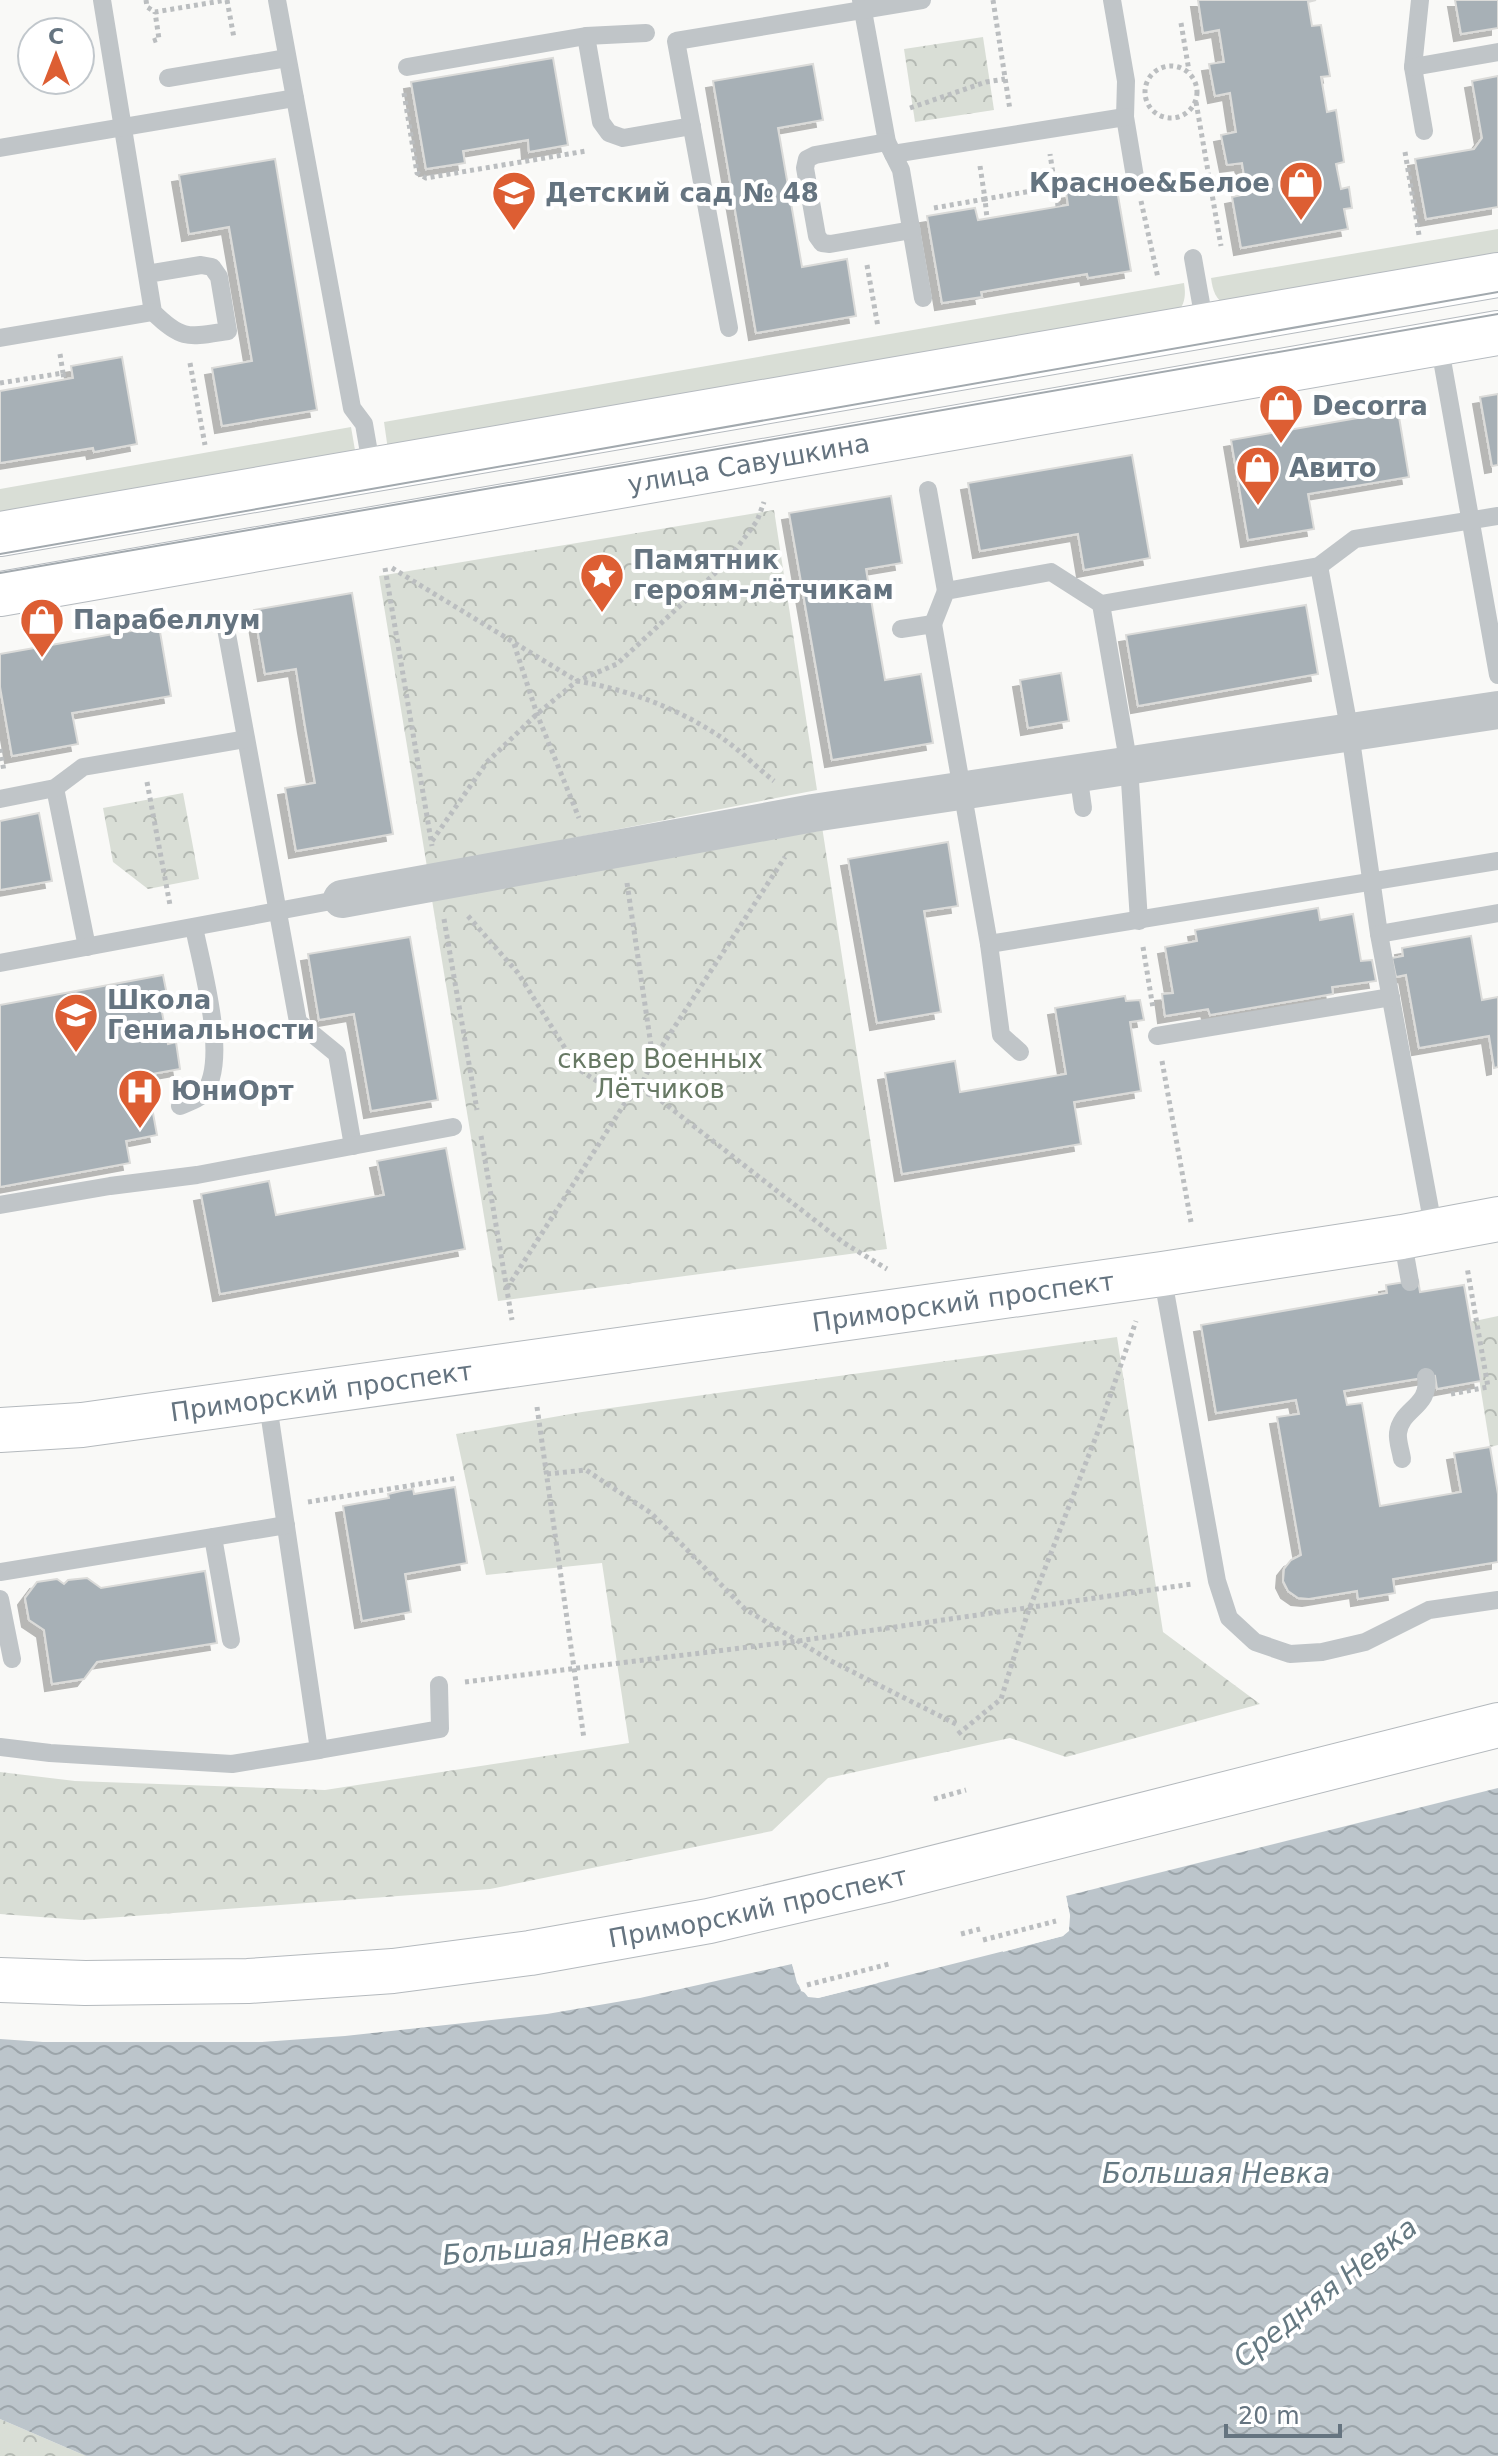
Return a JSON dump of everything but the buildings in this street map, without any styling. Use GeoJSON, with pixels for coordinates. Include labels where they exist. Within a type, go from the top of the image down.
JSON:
{"type":"FeatureCollection","features":[{"type":"Feature","properties":{"kind":"main road"},"geometry":{"type":"LineString","coordinates":[[0,534],[1498,275]]}},
{"type":"Feature","properties":{"kind":"main road","name":"улица Савушкина"},"geometry":{"type":"LineString","coordinates":[[0,594],[1498,333]]}},
{"type":"Feature","properties":{"kind":"main road","name":"Приморский проспект"},"geometry":{"type":"LineString","coordinates":[[0,1430],[82,1425],[1162,1274],[1498,1219]]}},
{"type":"Feature","properties":{"kind":"main road","name":"Приморский проспект"},"geometry":{"type":"LineString","coordinates":[[0,1980],[85,1983],[248,1981],[393,1971],[530,1953],[709,1921],[886,1880],[1498,1725]]}},
{"type":"Feature","properties":{"kind":"street"},"geometry":{"type":"LineString","coordinates":[[342,899],[813,813],[962,791],[1080,791],[1129,766],[1498,710]]}},
{"type":"Feature","properties":{"kind":"lane"},"geometry":{"type":"LineString","coordinates":[[102,0],[153,312],[173,331],[197,336],[228,331],[219,277],[212,267],[201,265],[147,274]]}},
{"type":"Feature","properties":{"kind":"lane"},"geometry":{"type":"LineString","coordinates":[[277,0],[352,408],[364,424],[372,470]]}},
{"type":"Feature","properties":{"kind":"lane"},"geometry":{"type":"LineString","coordinates":[[729,328],[676,41],[862,5],[922,0]]}},
{"type":"Feature","properties":{"kind":"lane"},"geometry":{"type":"LineString","coordinates":[[1112,0],[1126,81],[1125,117],[1135,177]]}},
{"type":"Feature","properties":{"kind":"lane"},"geometry":{"type":"LineString","coordinates":[[1420,0],[1413,67],[1424,131]]}},
{"type":"Feature","properties":{"kind":"lane"},"geometry":{"type":"LineString","coordinates":[[862,5],[890,148],[901,170],[923,298]]}},
{"type":"Feature","properties":{"kind":"lane"},"geometry":{"type":"LineString","coordinates":[[407,67],[586,36],[646,33]]}},
{"type":"Feature","properties":{"kind":"lane"},"geometry":{"type":"LineString","coordinates":[[586,36],[601,122],[609,133],[623,138],[692,126]]}},
{"type":"Feature","properties":{"kind":"lane"},"geometry":{"type":"LineString","coordinates":[[1413,67],[1498,52]]}},
{"type":"Feature","properties":{"kind":"lane"},"geometry":{"type":"LineString","coordinates":[[168,78],[287,58]]}},
{"type":"Feature","properties":{"kind":"lane"},"geometry":{"type":"LineString","coordinates":[[0,148],[295,98]]}},
{"type":"Feature","properties":{"kind":"lane"},"geometry":{"type":"LineString","coordinates":[[910,221],[863,239],[822,243],[817,236],[805,168],[807,159],[815,155],[977,142],[1125,117]]}},
{"type":"Feature","properties":{"kind":"lane"},"geometry":{"type":"LineString","coordinates":[[1193,258],[1205,326]]}},
{"type":"Feature","properties":{"kind":"lane"},"geometry":{"type":"LineString","coordinates":[[0,338],[153,312]]}},
{"type":"Feature","properties":{"kind":"lane"},"geometry":{"type":"LineString","coordinates":[[1439,343],[1498,675]]}},
{"type":"Feature","properties":{"kind":"lane"},"geometry":{"type":"LineString","coordinates":[[928,490],[946,591],[933,624],[989,944],[1001,1035],[1020,1052]]}},
{"type":"Feature","properties":{"kind":"lane"},"geometry":{"type":"LineString","coordinates":[[946,591],[1051,572],[1101,604],[1319,566],[1355,539],[1498,516]]}},
{"type":"Feature","properties":{"kind":"lane"},"geometry":{"type":"LineString","coordinates":[[1319,566],[1350,733],[1391,997],[1418,1234],[1410,1282]]}},
{"type":"Feature","properties":{"kind":"lane"},"geometry":{"type":"LineString","coordinates":[[1101,604],[1129,766],[1139,921]]}},
{"type":"Feature","properties":{"kind":"lane"},"geometry":{"type":"LineString","coordinates":[[225,623],[298,1022],[337,1054],[353,1146]]}},
{"type":"Feature","properties":{"kind":"lane"},"geometry":{"type":"LineString","coordinates":[[901,629],[933,624]]}},
{"type":"Feature","properties":{"kind":"lane"},"geometry":{"type":"LineString","coordinates":[[0,799],[55,788],[83,767],[246,739]]}},
{"type":"Feature","properties":{"kind":"lane"},"geometry":{"type":"LineString","coordinates":[[55,788],[87,947]]}},
{"type":"Feature","properties":{"kind":"lane"},"geometry":{"type":"LineString","coordinates":[[989,944],[1498,861]]}},
{"type":"Feature","properties":{"kind":"lane"},"geometry":{"type":"LineString","coordinates":[[0,963],[342,899]]}},
{"type":"Feature","properties":{"kind":"lane"},"geometry":{"type":"LineString","coordinates":[[1379,934],[1498,913]]}},
{"type":"Feature","properties":{"kind":"lane"},"geometry":{"type":"LineString","coordinates":[[180,1106],[202,1095],[213,1076],[216,1046],[194,927]]}},
{"type":"Feature","properties":{"kind":"lane"},"geometry":{"type":"LineString","coordinates":[[1157,1036],[1391,997]]}},
{"type":"Feature","properties":{"kind":"lane"},"geometry":{"type":"LineString","coordinates":[[0,1205],[197,1175],[453,1127]]}},
{"type":"Feature","properties":{"kind":"lane"},"geometry":{"type":"LineString","coordinates":[[1162,1274],[1217,1581],[1229,1618],[1255,1642],[1290,1654],[1322,1652],[1365,1642],[1429,1610],[1498,1600]]}},
{"type":"Feature","properties":{"kind":"lane"},"geometry":{"type":"LineString","coordinates":[[1402,1459],[1398,1434],[1402,1420],[1423,1399],[1428,1388],[1426,1377]]}},
{"type":"Feature","properties":{"kind":"lane"},"geometry":{"type":"LineString","coordinates":[[267,1398],[319,1750]]}},
{"type":"Feature","properties":{"kind":"lane"},"geometry":{"type":"LineString","coordinates":[[0,1572],[286,1525]]}},
{"type":"Feature","properties":{"kind":"lane"},"geometry":{"type":"LineString","coordinates":[[213,1537],[231,1640]]}},
{"type":"Feature","properties":{"kind":"lane"},"geometry":{"type":"LineString","coordinates":[[0,1599],[12,1659]]}},
{"type":"Feature","properties":{"kind":"lane"},"geometry":{"type":"LineString","coordinates":[[0,1747],[232,1764],[440,1729],[439,1685]]}},
{"type":"Feature","properties":{"kind":"path"},"geometry":{"type":"LineString","coordinates":[[146,0],[147,7],[155,12],[227,0],[239,66]]}},
{"type":"Feature","properties":{"kind":"path"},"geometry":{"type":"LineString","coordinates":[[993,0],[1013,136]]}},
{"type":"Feature","properties":{"kind":"path"},"geometry":{"type":"LineString","coordinates":[[153,41],[159,39],[155,12]]}},
{"type":"Feature","properties":{"kind":"path"},"geometry":{"type":"LineString","coordinates":[[1181,23],[1189,72],[1197,86],[1196,102],[1222,253]]}},
{"type":"Feature","properties":{"kind":"path"},"geometry":{"type":"LineString","coordinates":[[407,67],[401,75],[417,173],[426,178],[587,150],[609,133]]}},
{"type":"Feature","properties":{"kind":"path"},"geometry":{"type":"LineString","coordinates":[[1189,72],[1177,67],[1164,67],[1153,73],[1146,84],[1145,97],[1151,109],[1162,117],[1176,118],[1188,113],[1196,102]]}},
{"type":"Feature","properties":{"kind":"path"},"geometry":{"type":"LineString","coordinates":[[917,107],[986,82],[1005,79]]}},
{"type":"Feature","properties":{"kind":"path"},"geometry":{"type":"LineString","coordinates":[[1047,131],[1058,206]]}},
{"type":"Feature","properties":{"kind":"path"},"geometry":{"type":"LineString","coordinates":[[1419,235],[1405,151],[1424,131]]}},
{"type":"Feature","properties":{"kind":"path"},"geometry":{"type":"LineString","coordinates":[[977,142],[987,218]]}},
{"type":"Feature","properties":{"kind":"path"},"geometry":{"type":"LineString","coordinates":[[1135,177],[1158,278]]}},
{"type":"Feature","properties":{"kind":"path"},"geometry":{"type":"LineString","coordinates":[[910,221],[985,199],[1055,187]]}},
{"type":"Feature","properties":{"kind":"path"},"geometry":{"type":"LineString","coordinates":[[863,239],[878,327]]}},
{"type":"Feature","properties":{"kind":"path"},"geometry":{"type":"LineString","coordinates":[[185,334],[205,445]]}},
{"type":"Feature","properties":{"kind":"path"},"geometry":{"type":"LineString","coordinates":[[61,361],[64,380]]}},
{"type":"Feature","properties":{"kind":"path"},"geometry":{"type":"LineString","coordinates":[[0,383],[63,373]]}},
{"type":"Feature","properties":{"kind":"path"},"geometry":{"type":"LineString","coordinates":[[431,841],[487,762],[537,714],[577,681],[617,664],[724,565],[757,521],[765,500]]}},
{"type":"Feature","properties":{"kind":"path"},"geometry":{"type":"LineString","coordinates":[[507,1288],[625,1103],[639,1090],[653,1060],[813,813],[717,734],[652,702],[609,686],[577,681],[384,563],[512,1320]]}},
{"type":"Feature","properties":{"kind":"path"},"geometry":{"type":"LineString","coordinates":[[514,643],[537,714],[608,851],[653,1060]]}},
{"type":"Feature","properties":{"kind":"path"},"geometry":{"type":"LineString","coordinates":[[142,757],[175,930]]}},
{"type":"Feature","properties":{"kind":"path"},"geometry":{"type":"LineString","coordinates":[[438,882],[518,973],[578,1069],[600,1083],[620,1090],[639,1090],[659,1099],[844,1243],[887,1269]]}},
{"type":"Feature","properties":{"kind":"path"},"geometry":{"type":"LineString","coordinates":[[1139,921],[1191,1222]]}},
{"type":"Feature","properties":{"kind":"path"},"geometry":{"type":"LineString","coordinates":[[1423,1399],[1488,1387],[1467,1267]]}},
{"type":"Feature","properties":{"kind":"path"},"geometry":{"type":"LineString","coordinates":[[958,1734],[1001,1699],[1030,1607],[1097,1434],[1136,1321]]}},
{"type":"Feature","properties":{"kind":"path"},"geometry":{"type":"LineString","coordinates":[[537,1407],[584,1739]]}},
{"type":"Feature","properties":{"kind":"path"},"geometry":{"type":"LineString","coordinates":[[547,1474],[586,1470],[651,1513],[745,1609],[831,1661],[956,1724]]}},
{"type":"Feature","properties":{"kind":"path"},"geometry":{"type":"LineString","coordinates":[[283,1506],[457,1478]]}},
{"type":"Feature","properties":{"kind":"path"},"geometry":{"type":"LineString","coordinates":[[439,1685],[798,1641],[1217,1581]]}},
{"type":"Feature","properties":{"kind":"path"},"geometry":{"type":"LineString","coordinates":[[934,1799],[966,1790]]}},
{"type":"Feature","properties":{"kind":"path"},"geometry":{"type":"LineString","coordinates":[[983,1940],[1056,1921]]}},
{"type":"Feature","properties":{"kind":"path"},"geometry":{"type":"LineString","coordinates":[[961,1934],[980,1929]]}},
{"type":"Feature","properties":{"kind":"path"},"geometry":{"type":"LineString","coordinates":[[807,1985],[889,1964]]}},
{"type":"Feature","properties":{"kind":"green space"},"geometry":{"type":"Polygon","coordinates":[[[983,37],[994,110],[915,122],[904,49],[983,37]]]}},
{"type":"Feature","properties":{"kind":"green space"},"geometry":{"type":"Polygon","coordinates":[[[1498,229],[1498,259],[1227,306],[1217,297],[1211,278],[1498,229]]]}},
{"type":"Feature","properties":{"kind":"green space"},"geometry":{"type":"Polygon","coordinates":[[[1184,283],[1184,299],[1177,314],[388,450],[384,422],[1184,283]]]}},
{"type":"Feature","properties":{"kind":"green space"},"geometry":{"type":"Polygon","coordinates":[[[351,427],[356,456],[0,518],[0,489],[351,427]]]}},
{"type":"Feature","properties":{"kind":"green space"},"geometry":{"type":"Polygon","coordinates":[[[774,510],[817,790],[427,867],[379,576],[774,510]]]}},
{"type":"Feature","properties":{"kind":"green space"},"geometry":{"type":"Polygon","coordinates":[[[183,793],[199,879],[148,889],[113,862],[103,808],[183,793]]]}},
{"type":"Feature","properties":{"kind":"green space","name":"сквер Военных Лётчиков"},"geometry":{"type":"Polygon","coordinates":[[[821,820],[887,1249],[498,1301],[432,900],[821,820]]]}},
{"type":"Feature","properties":{"kind":"green space"},"geometry":{"type":"Polygon","coordinates":[[[1498,1316],[1498,1445],[1490,1447],[1470,1322],[1498,1316]]]}},
{"type":"Feature","properties":{"kind":"green space"},"geometry":{"type":"Polygon","coordinates":[[[1117,1337],[1163,1632],[1260,1704],[1066,1757],[1010,1738],[828,1778],[772,1831],[490,1889],[81,1920],[0,1914],[0,1772],[75,1781],[325,1790],[629,1743],[602,1563],[486,1575],[456,1434],[582,1412],[1117,1337]]]}},
{"type":"Feature","properties":{"kind":"green space"},"geometry":{"type":"Polygon","coordinates":[[[0,2419],[86,2456],[0,2456],[0,2419]]]}},
{"type":"Feature","properties":{"kind":"water","name":"Большая Невка"},"geometry":{"type":"Polygon","coordinates":[[[1498,1788],[1498,2456],[86,2456],[0,2419],[0,2039],[43,2042],[262,2042],[345,2036],[547,2014],[640,1998],[792,1964],[801,1991],[818,1998],[1063,1936],[1070,1916],[1066,1896],[1498,1788]]]}},
{"type":"Feature","properties":{"kind":"pier"},"geometry":{"type":"Polygon","coordinates":[[[1066,1896],[1069,1931],[1063,1936],[1003,1952],[1002,1948],[1045,1937],[1065,1928],[1062,1897],[1066,1896]]]}},
{"type":"Feature","properties":{"kind":"pier"},"geometry":{"type":"Polygon","coordinates":[[[796,1963],[800,1981],[810,1993],[818,1994],[877,1979],[878,1983],[818,1998],[808,1997],[797,1983],[792,1964],[796,1963]]]}},
{"type":"Feature","properties":{"kind":"tram line"},"geometry":{"type":"LineString","coordinates":[[0,554],[1498,292]]}},
{"type":"Feature","properties":{"kind":"tram line"},"geometry":{"type":"LineString","coordinates":[[0,573],[1498,314]]}},
{"type":"Feature","properties":{"kind":"place","name":"Красное&Белое"},"geometry":{"type":"Point","coordinates":[1301,222]}},
{"type":"Feature","properties":{"kind":"place","name":"Детский сад № 48"},"geometry":{"type":"Point","coordinates":[514,232]}},
{"type":"Feature","properties":{"kind":"place","name":"Decorra"},"geometry":{"type":"Point","coordinates":[1281,445]}},
{"type":"Feature","properties":{"kind":"place","name":"Авито"},"geometry":{"type":"Point","coordinates":[1258,507]}},
{"type":"Feature","properties":{"kind":"place","name":"Памятник героям-лётчикам"},"geometry":{"type":"Point","coordinates":[602,614]}},
{"type":"Feature","properties":{"kind":"place","name":"Парабеллум"},"geometry":{"type":"Point","coordinates":[42,659]}},
{"type":"Feature","properties":{"kind":"place","name":"Школа Гениальности"},"geometry":{"type":"Point","coordinates":[76,1054]}},
{"type":"Feature","properties":{"kind":"place","name":"ЮниОрт"},"geometry":{"type":"Point","coordinates":[140,1130]}},
{"type":"Feature","properties":{"kind":"water label","name":"Средняя Невка"},"geometry":{"type":"Point","coordinates":[1325,2292]}}]}
